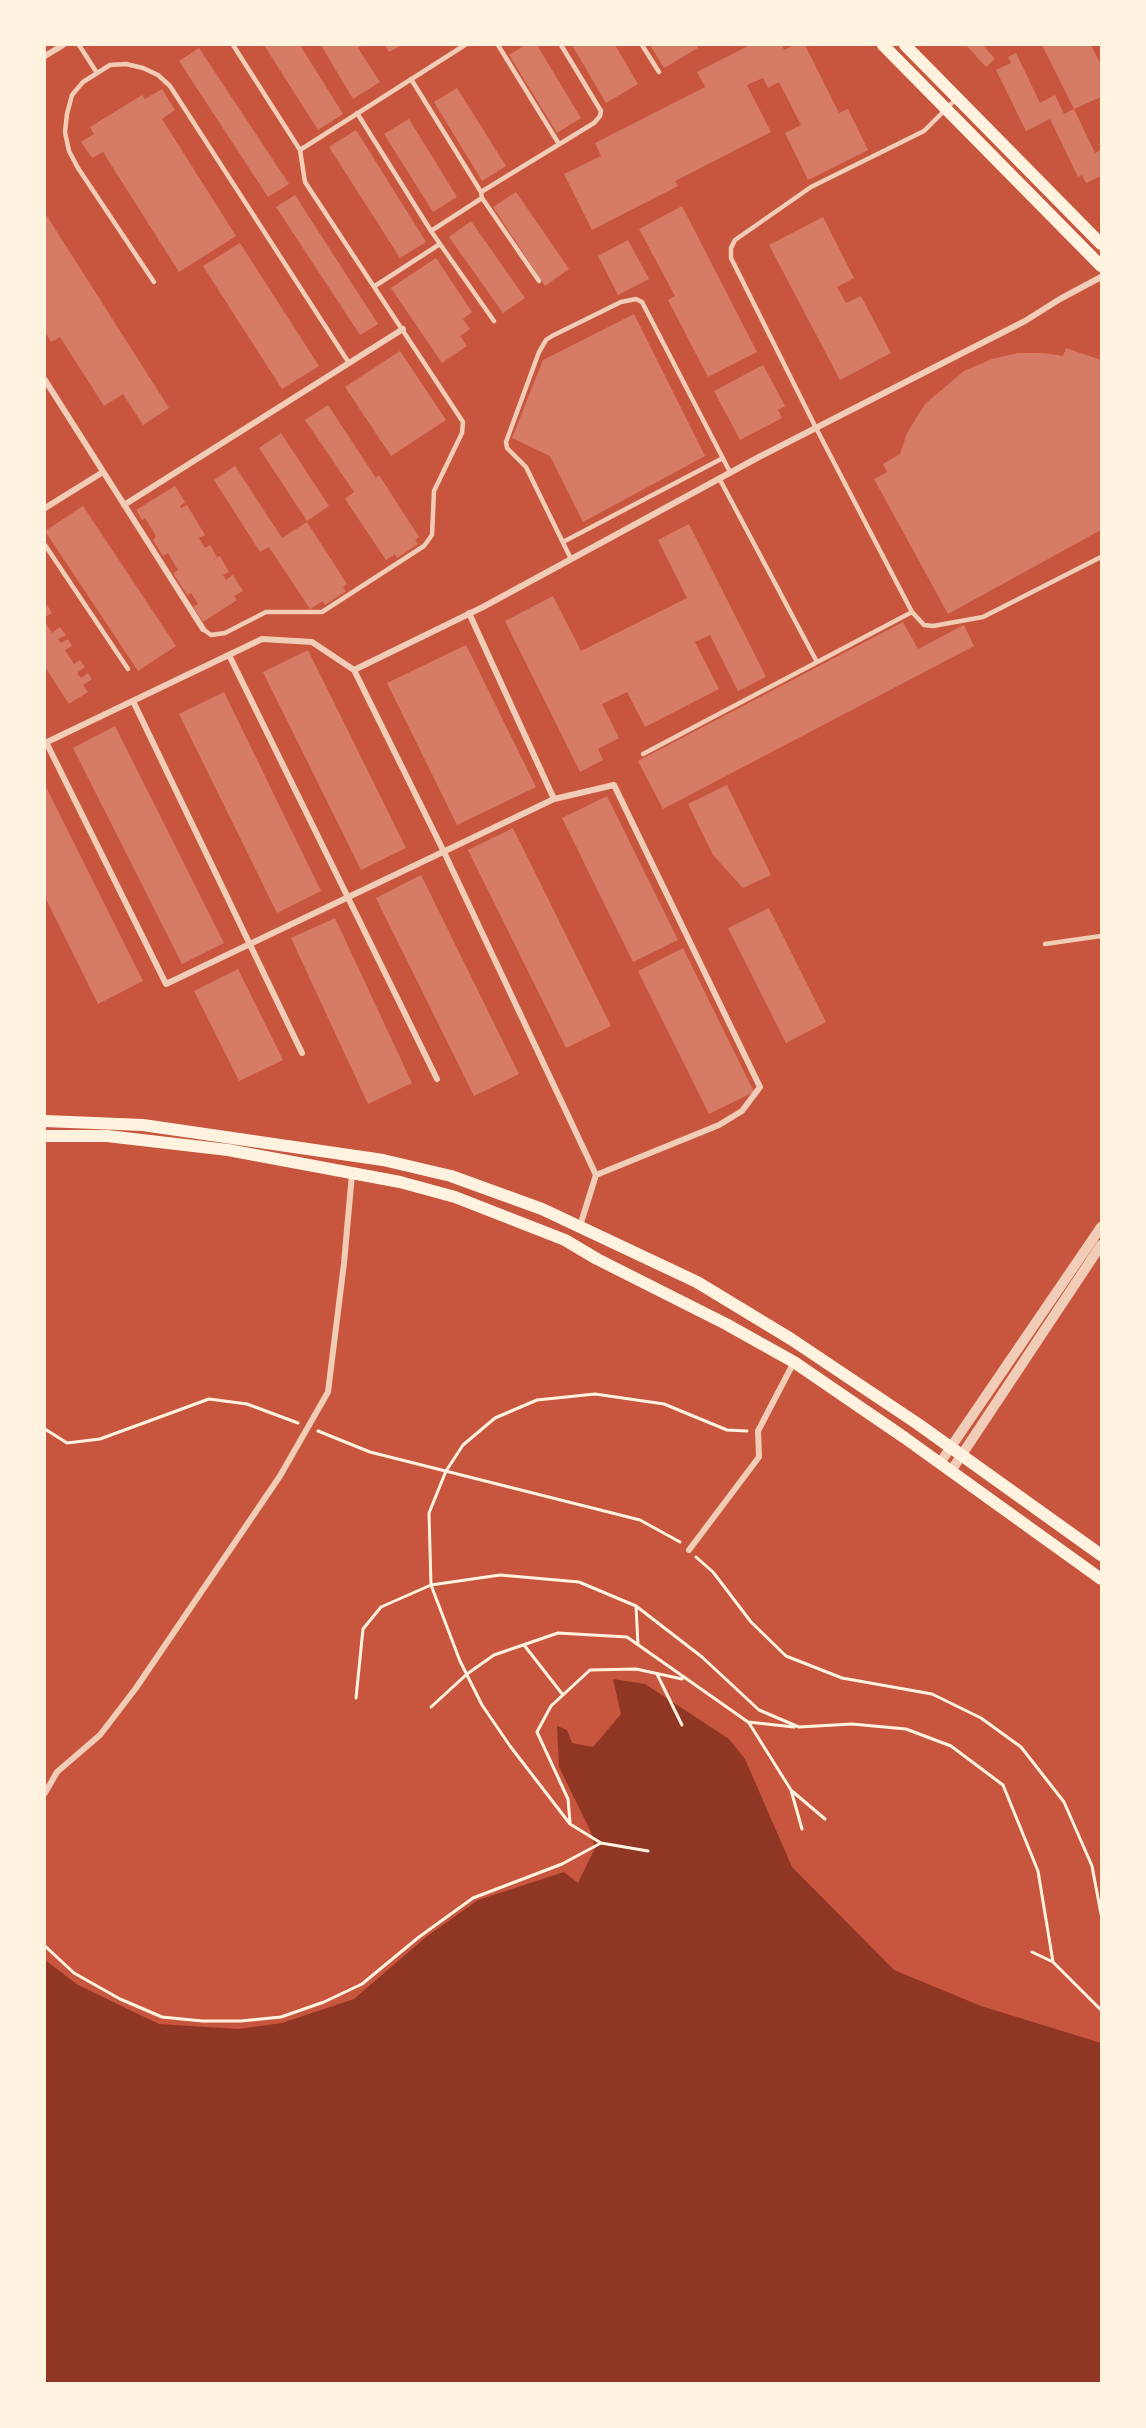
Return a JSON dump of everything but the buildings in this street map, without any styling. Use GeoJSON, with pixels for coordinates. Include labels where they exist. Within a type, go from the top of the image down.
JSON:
{"type":"FeatureCollection","features":[{"type":"Feature","properties":{"kind":"main road"},"geometry":{"type":"LineString","coordinates":[[883,45],[1101,266]]}},
{"type":"Feature","properties":{"kind":"main road"},"geometry":{"type":"LineString","coordinates":[[905,45],[1101,244]]}},
{"type":"Feature","properties":{"kind":"main road"},"geometry":{"type":"LineString","coordinates":[[45,1121],[143,1125],[383,1160],[451,1176],[542,1209],[697,1282],[837,1368],[1101,1555]]}},
{"type":"Feature","properties":{"kind":"main road"},"geometry":{"type":"LineString","coordinates":[[45,1136],[107,1136],[228,1150],[352,1173],[455,1197],[566,1240],[597,1259],[716,1318],[794,1362],[1101,1579]]}},
{"type":"Feature","properties":{"kind":"street"},"geometry":{"type":"LineString","coordinates":[[45,56],[63,45]]}},
{"type":"Feature","properties":{"kind":"street"},"geometry":{"type":"LineString","coordinates":[[354,670],[483,607],[730,472],[1025,321],[1101,277]]}},
{"type":"Feature","properties":{"kind":"street"},"geometry":{"type":"LineString","coordinates":[[124,505],[403,329]]}},
{"type":"Feature","properties":{"kind":"street"},"geometry":{"type":"LineString","coordinates":[[45,380],[203,629]]}},
{"type":"Feature","properties":{"kind":"street"},"geometry":{"type":"LineString","coordinates":[[45,508],[103,472]]}},
{"type":"Feature","properties":{"kind":"street"},"geometry":{"type":"LineString","coordinates":[[469,613],[554,799]]}},
{"type":"Feature","properties":{"kind":"street"},"geometry":{"type":"LineString","coordinates":[[580,1227],[596,1175],[444,852],[354,670],[312,642],[262,639],[46,742],[166,984],[444,852],[554,799],[614,785],[760,1087],[742,1111],[719,1125],[596,1175]]}},
{"type":"Feature","properties":{"kind":"street"},"geometry":{"type":"LineString","coordinates":[[229,655],[437,1079]]}},
{"type":"Feature","properties":{"kind":"street"},"geometry":{"type":"LineString","coordinates":[[133,701],[302,1053]]}},
{"type":"Feature","properties":{"kind":"street"},"geometry":{"type":"LineString","coordinates":[[45,1793],[57,1772],[100,1735],[136,1688],[280,1476],[328,1392],[344,1263],[352,1173]]}},
{"type":"Feature","properties":{"kind":"street"},"geometry":{"type":"LineString","coordinates":[[940,1463],[1101,1227]]}},
{"type":"Feature","properties":{"kind":"street"},"geometry":{"type":"LineString","coordinates":[[951,1471],[1101,1245]]}},
{"type":"Feature","properties":{"kind":"street"},"geometry":{"type":"LineString","coordinates":[[689,1550],[759,1457],[758,1431],[794,1362]]}},
{"type":"Feature","properties":{"kind":"lane"},"geometry":{"type":"LineString","coordinates":[[79,45],[97,73]]}},
{"type":"Feature","properties":{"kind":"lane"},"geometry":{"type":"LineString","coordinates":[[203,629],[212,635],[225,633],[266,612],[322,612],[415,552],[432,535],[434,490],[462,433],[463,422],[305,182],[300,150],[232,45]]}},
{"type":"Feature","properties":{"kind":"lane"},"geometry":{"type":"LineString","coordinates":[[300,150],[465,45]]}},
{"type":"Feature","properties":{"kind":"lane"},"geometry":{"type":"LineString","coordinates":[[498,45],[559,144]]}},
{"type":"Feature","properties":{"kind":"lane"},"geometry":{"type":"LineString","coordinates":[[481,192],[594,123],[600,116],[601,111],[561,45]]}},
{"type":"Feature","properties":{"kind":"lane"},"geometry":{"type":"LineString","coordinates":[[642,45],[659,72]]}},
{"type":"Feature","properties":{"kind":"lane"},"geometry":{"type":"LineString","coordinates":[[154,282],[69,151],[65,132],[72,95],[83,82],[110,65],[126,64],[143,68],[158,75],[170,86],[349,363]]}},
{"type":"Feature","properties":{"kind":"lane"},"geometry":{"type":"LineString","coordinates":[[411,80],[481,192],[482,198],[538,281]]}},
{"type":"Feature","properties":{"kind":"lane"},"geometry":{"type":"LineString","coordinates":[[957,98],[924,131],[811,187],[735,240],[731,248],[731,258],[912,612],[924,625],[933,626],[983,616],[1101,557]]}},
{"type":"Feature","properties":{"kind":"lane"},"geometry":{"type":"LineString","coordinates":[[357,113],[431,231],[494,321]]}},
{"type":"Feature","properties":{"kind":"lane"},"geometry":{"type":"LineString","coordinates":[[431,231],[482,198]]}},
{"type":"Feature","properties":{"kind":"lane"},"geometry":{"type":"LineString","coordinates":[[375,286],[440,244]]}},
{"type":"Feature","properties":{"kind":"lane"},"geometry":{"type":"LineString","coordinates":[[571,559],[526,467],[507,448],[506,442],[539,352],[546,340],[552,336],[621,302],[636,299],[642,302],[730,472]]}},
{"type":"Feature","properties":{"kind":"lane"},"geometry":{"type":"LineString","coordinates":[[563,542],[723,458]]}},
{"type":"Feature","properties":{"kind":"lane"},"geometry":{"type":"LineString","coordinates":[[719,478],[817,662]]}},
{"type":"Feature","properties":{"kind":"lane"},"geometry":{"type":"LineString","coordinates":[[45,545],[128,669]]}},
{"type":"Feature","properties":{"kind":"lane"},"geometry":{"type":"LineString","coordinates":[[644,754],[912,612]]}},
{"type":"Feature","properties":{"kind":"lane"},"geometry":{"type":"LineString","coordinates":[[1045,944],[1101,936]]}},
{"type":"Feature","properties":{"kind":"path"},"geometry":{"type":"LineString","coordinates":[[648,1851],[602,1843],[570,1824],[510,1746],[482,1705],[466,1674],[431,1586],[429,1513],[446,1471],[463,1445],[495,1418],[537,1400],[595,1394],[664,1404],[727,1430],[758,1431]]}},
{"type":"Feature","properties":{"kind":"path"},"geometry":{"type":"LineString","coordinates":[[45,1430],[67,1443],[100,1440],[209,1399],[247,1404],[370,1452],[640,1520],[678,1540],[713,1572],[751,1622],[786,1656],[842,1678],[932,1694],[981,1718],[1021,1747],[1064,1802],[1092,1866],[1101,1914]]}},
{"type":"Feature","properties":{"kind":"path"},"geometry":{"type":"LineString","coordinates":[[356,1698],[363,1629],[381,1608],[431,1586],[500,1575],[579,1582],[636,1606],[702,1657],[759,1710],[799,1727]]}},
{"type":"Feature","properties":{"kind":"path"},"geometry":{"type":"LineString","coordinates":[[636,1606],[638,1645]]}},
{"type":"Feature","properties":{"kind":"path"},"geometry":{"type":"LineString","coordinates":[[431,1707],[466,1674],[494,1655],[558,1633],[627,1637],[749,1723],[791,1790],[802,1829]]}},
{"type":"Feature","properties":{"kind":"path"},"geometry":{"type":"LineString","coordinates":[[524,1645],[563,1695]]}},
{"type":"Feature","properties":{"kind":"path"},"geometry":{"type":"LineString","coordinates":[[570,1824],[568,1799],[537,1732],[551,1706],[590,1670],[636,1669],[685,1680]]}},
{"type":"Feature","properties":{"kind":"path"},"geometry":{"type":"LineString","coordinates":[[657,1674],[682,1725]]}},
{"type":"Feature","properties":{"kind":"path"},"geometry":{"type":"LineString","coordinates":[[749,1723],[799,1727],[852,1724],[906,1729],[951,1746],[1003,1785],[1038,1871],[1053,1962]]}},
{"type":"Feature","properties":{"kind":"path"},"geometry":{"type":"LineString","coordinates":[[791,1790],[825,1819]]}},
{"type":"Feature","properties":{"kind":"path"},"geometry":{"type":"LineString","coordinates":[[45,1946],[74,1973],[120,1999],[162,2017],[202,2021],[241,2021],[281,2017],[324,2002],[362,1984],[418,1937],[473,1898],[562,1864],[602,1843]]}},
{"type":"Feature","properties":{"kind":"path"},"geometry":{"type":"LineString","coordinates":[[1032,1953],[1053,1962],[1101,2010]]}},
{"type":"Feature","properties":{"kind":"shaded area"},"geometry":{"type":"Polygon","coordinates":[[[613,1679],[645,1684],[729,1739],[745,1759],[792,1867],[894,1970],[981,2006],[1101,2043],[1101,2383],[45,2383],[45,1960],[78,1985],[159,2024],[238,2029],[282,2023],[354,1999],[426,1937],[478,1900],[564,1872],[578,1883],[595,1848],[591,1832],[559,1767],[557,1726],[567,1730],[572,1743],[593,1747],[621,1714],[613,1679]]]}}]}
